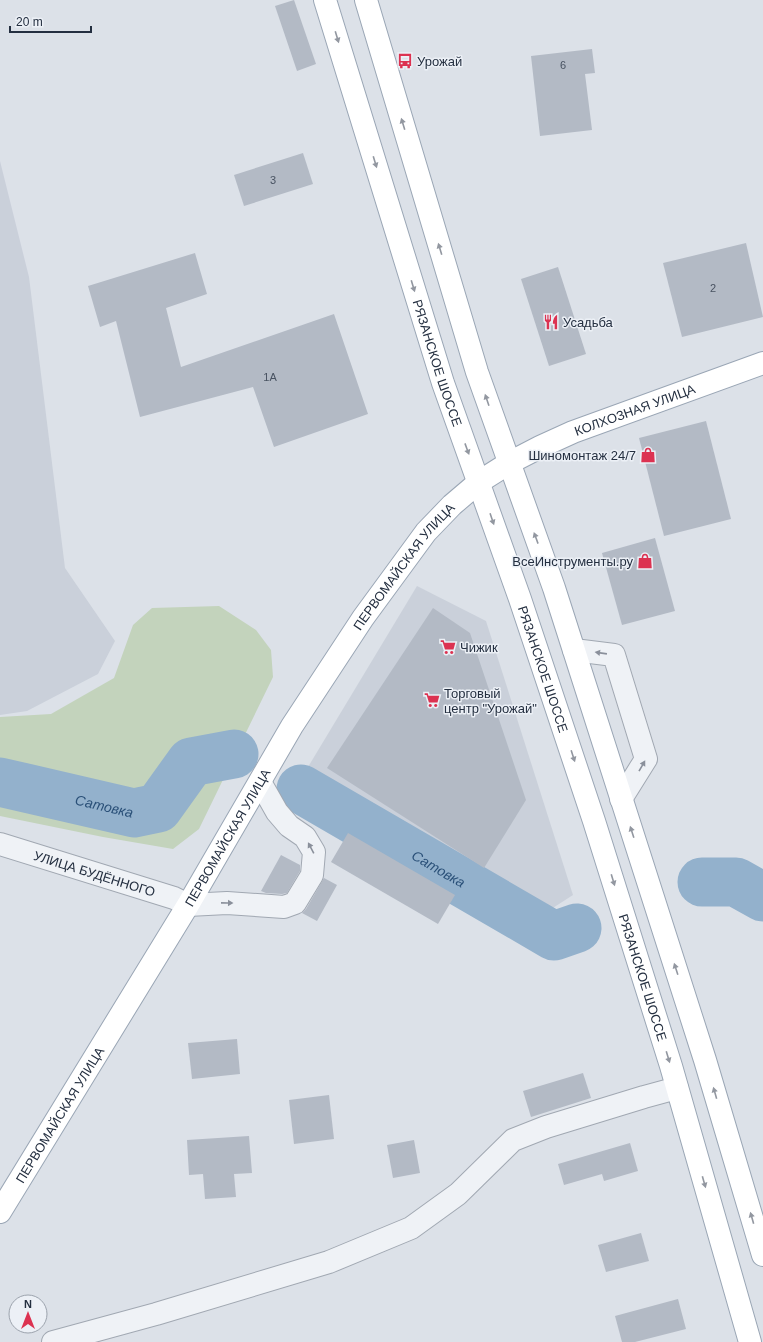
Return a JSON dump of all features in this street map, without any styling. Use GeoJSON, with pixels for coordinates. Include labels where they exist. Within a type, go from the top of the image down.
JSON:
{"type":"FeatureCollection","features":[{"type":"Feature","properties":{"kind":"main road","name":"РЯЗАНСКОЕ ШОССЕ"},"geometry":{"type":"LineString","coordinates":[[325,0],[443,383],[520,599],[594,821],[677,1088],[750,1342]]}},
{"type":"Feature","properties":{"kind":"main road"},"geometry":{"type":"LineString","coordinates":[[366,0],[477,372],[554,588],[705,1060],[763,1255]]}},
{"type":"Feature","properties":{"kind":"main road","name":"КОЛХОЗНАЯ УЛИЦА"},"geometry":{"type":"LineString","coordinates":[[479,482],[509,463],[573,432],[763,363]]}},
{"type":"Feature","properties":{"kind":"main road","name":"ПЕРВОМАЙСКАЯ УЛИЦА"},"geometry":{"type":"LineString","coordinates":[[0,1212],[188,905],[292,726],[364,618],[426,532],[452,505],[479,482]]}},
{"type":"Feature","properties":{"kind":"lane"},"geometry":{"type":"LineString","coordinates":[[574,650],[614,655],[646,759],[622,799]]}},
{"type":"Feature","properties":{"kind":"lane"},"geometry":{"type":"LineString","coordinates":[[188,905],[226,903],[284,907],[295,903],[312,875],[314,852],[305,838],[289,826],[277,812],[260,782]]}},
{"type":"Feature","properties":{"kind":"lane","name":"УЛИЦА БУДЁННОГО"},"geometry":{"type":"LineString","coordinates":[[0,844],[174,898],[188,905]]}},
{"type":"Feature","properties":{"kind":"lane"},"geometry":{"type":"LineString","coordinates":[[53,1342],[156,1314],[329,1262],[411,1228],[458,1194],[513,1140],[546,1127],[677,1088]]}},
{"type":"Feature","properties":{"kind":"shaded area"},"geometry":{"type":"Polygon","coordinates":[[[0,161],[29,277],[65,568],[115,641],[98,674],[27,711],[0,715],[0,161]]]}},
{"type":"Feature","properties":{"kind":"shaded area","name":"Торговый центр \"Урожай\""},"geometry":{"type":"Polygon","coordinates":[[[417,586],[486,621],[573,895],[545,913],[302,777],[417,586]]]}},
{"type":"Feature","properties":{"kind":"green space"},"geometry":{"type":"Polygon","coordinates":[[[219,606],[256,630],[271,650],[273,677],[199,829],[173,849],[103,837],[0,816],[0,717],[51,714],[114,678],[133,625],[152,608],[219,606]]]}},
{"type":"Feature","properties":{"kind":"building"},"geometry":{"type":"Polygon","coordinates":[[[294,0],[316,64],[297,71],[275,6],[294,0]]]}},
{"type":"Feature","properties":{"kind":"building"},"geometry":{"type":"Polygon","coordinates":[[[592,49],[595,73],[585,74],[592,130],[540,136],[531,56],[592,49]]]}},
{"type":"Feature","properties":{"kind":"building"},"geometry":{"type":"Polygon","coordinates":[[[303,153],[313,184],[244,206],[234,175],[303,153]]]}},
{"type":"Feature","properties":{"kind":"building"},"geometry":{"type":"Polygon","coordinates":[[[746,243],[763,317],[682,337],[663,263],[746,243]]]}},
{"type":"Feature","properties":{"kind":"building"},"geometry":{"type":"Polygon","coordinates":[[[195,253],[207,294],[166,308],[181,367],[334,314],[368,414],[274,447],[253,387],[140,417],[116,321],[100,327],[88,286],[195,253]]]}},
{"type":"Feature","properties":{"kind":"building"},"geometry":{"type":"Polygon","coordinates":[[[558,267],[586,354],[549,366],[521,279],[558,267]]]}},
{"type":"Feature","properties":{"kind":"building"},"geometry":{"type":"Polygon","coordinates":[[[706,421],[731,519],[664,536],[639,438],[706,421]]]}},
{"type":"Feature","properties":{"kind":"building"},"geometry":{"type":"Polygon","coordinates":[[[655,538],[675,611],[622,625],[602,553],[655,538]]]}},
{"type":"Feature","properties":{"kind":"building","name":"Торговый центр \"Урожай\""},"geometry":{"type":"Polygon","coordinates":[[[433,608],[470,633],[526,800],[484,868],[327,768],[433,608]]]}},
{"type":"Feature","properties":{"kind":"building"},"geometry":{"type":"Polygon","coordinates":[[[348,833],[455,895],[438,924],[331,862],[348,833]]]}},
{"type":"Feature","properties":{"kind":"building"},"geometry":{"type":"Polygon","coordinates":[[[281,855],[300,865],[300,871],[287,893],[266,893],[261,891],[281,855]]]}},
{"type":"Feature","properties":{"kind":"building"},"geometry":{"type":"Polygon","coordinates":[[[324,878],[337,885],[317,921],[302,913],[306,909],[324,878]]]}},
{"type":"Feature","properties":{"kind":"building"},"geometry":{"type":"Polygon","coordinates":[[[237,1039],[240,1074],[192,1079],[188,1043],[237,1039]]]}},
{"type":"Feature","properties":{"kind":"building"},"geometry":{"type":"Polygon","coordinates":[[[583,1073],[591,1098],[531,1117],[523,1091],[583,1073]]]}},
{"type":"Feature","properties":{"kind":"building"},"geometry":{"type":"Polygon","coordinates":[[[329,1095],[334,1139],[294,1144],[289,1100],[329,1095]]]}},
{"type":"Feature","properties":{"kind":"building"},"geometry":{"type":"Polygon","coordinates":[[[249,1136],[252,1173],[234,1174],[236,1197],[205,1199],[203,1174],[189,1175],[187,1140],[249,1136]]]}},
{"type":"Feature","properties":{"kind":"building"},"geometry":{"type":"Polygon","coordinates":[[[414,1140],[420,1173],[393,1178],[387,1145],[414,1140]]]}},
{"type":"Feature","properties":{"kind":"building"},"geometry":{"type":"Polygon","coordinates":[[[630,1143],[638,1171],[604,1181],[602,1174],[564,1185],[558,1164],[630,1143]]]}},
{"type":"Feature","properties":{"kind":"building"},"geometry":{"type":"Polygon","coordinates":[[[641,1233],[649,1261],[606,1272],[598,1245],[641,1233]]]}},
{"type":"Feature","properties":{"kind":"building"},"geometry":{"type":"Polygon","coordinates":[[[678,1299],[686,1329],[635,1342],[622,1342],[615,1316],[678,1299]]]}},
{"type":"Feature","properties":{"kind":"waterway","name":"Сатовка"},"geometry":{"type":"LineString","coordinates":[[0,782],[134,813],[158,808],[191,762],[234,754]]}},
{"type":"Feature","properties":{"kind":"waterway","name":"Сатовка"},"geometry":{"type":"LineString","coordinates":[[301,789],[554,936],[577,928]]}},
{"type":"Feature","properties":{"kind":"waterway","name":"Сатовка"},"geometry":{"type":"LineString","coordinates":[[702,882],[736,882],[763,897]]}},
{"type":"Feature","properties":{"kind":"place","name":"Урожай"},"geometry":{"type":"Point","coordinates":[405,61]}},
{"type":"Feature","properties":{"kind":"place","name":"Усадьба"},"geometry":{"type":"Point","coordinates":[551,322]}},
{"type":"Feature","properties":{"kind":"place","name":"Шиномонтаж 24/7"},"geometry":{"type":"Point","coordinates":[648,455]}},
{"type":"Feature","properties":{"kind":"place","name":"ВсеИнструменты.ру"},"geometry":{"type":"Point","coordinates":[645,561]}},
{"type":"Feature","properties":{"kind":"place","name":"Чижик"},"geometry":{"type":"Point","coordinates":[448,647]}},
{"type":"Feature","properties":{"kind":"place","name":"Торговый центр \"Урожай\""},"geometry":{"type":"Point","coordinates":[432,700]}}]}
